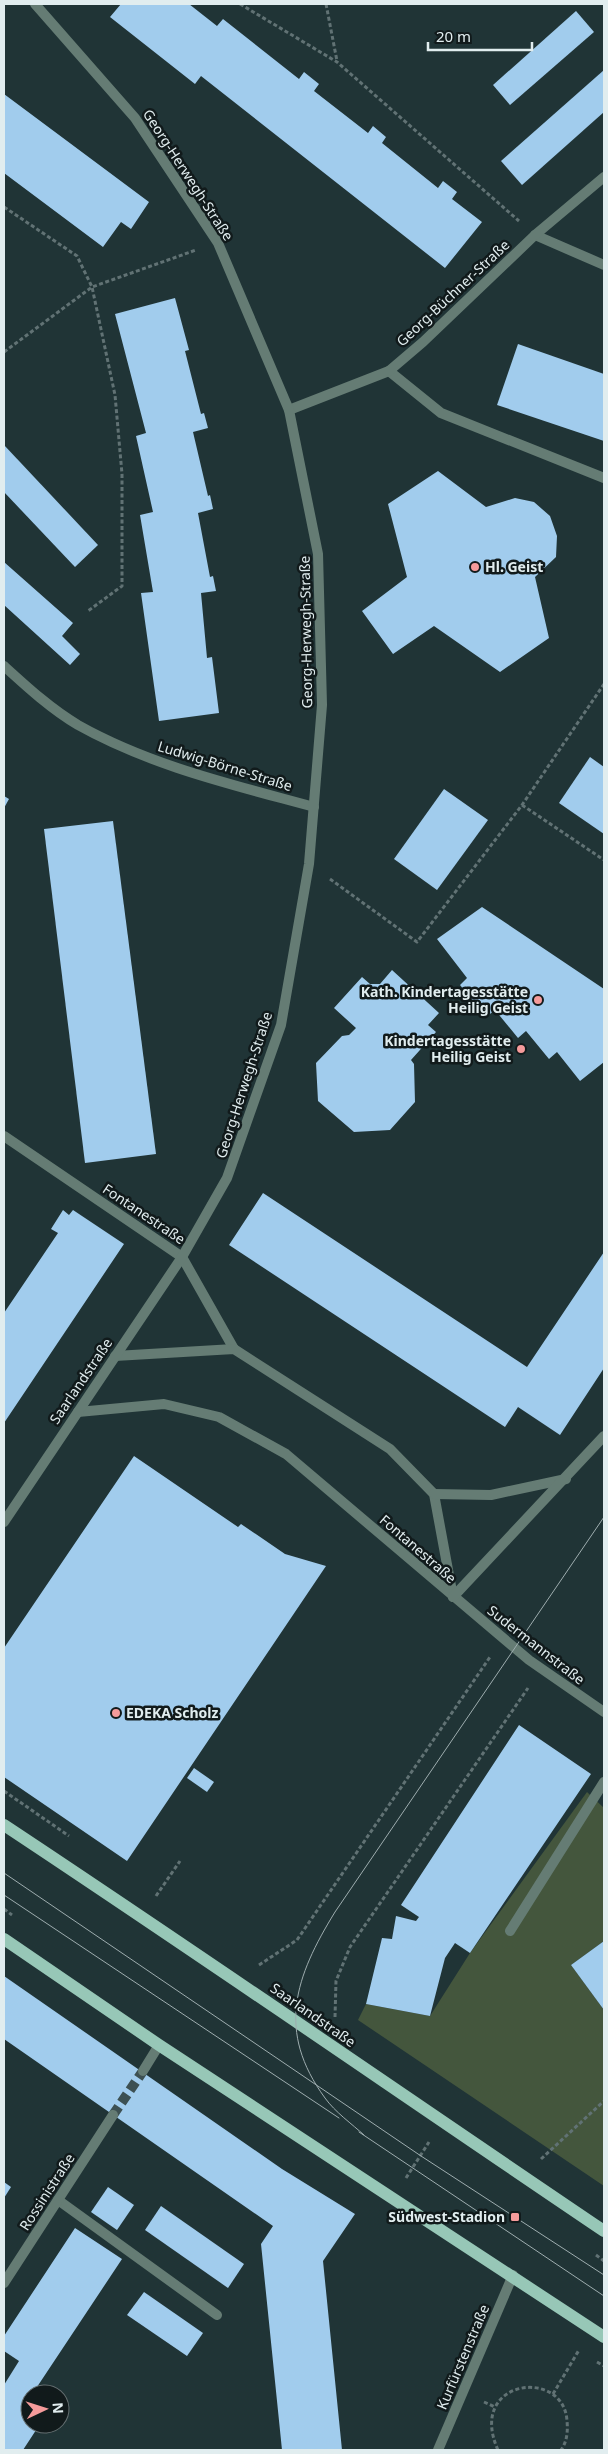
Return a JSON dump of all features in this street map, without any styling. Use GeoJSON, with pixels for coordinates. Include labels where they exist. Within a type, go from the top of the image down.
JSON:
{"type":"FeatureCollection","features":[{"type":"Feature","properties":{"kind":"main road","name":"Saarlandstraße"},"geometry":{"type":"LineString","coordinates":[[4,1825],[200,1954],[335,2050],[604,2231]]}},
{"type":"Feature","properties":{"kind":"main road"},"geometry":{"type":"LineString","coordinates":[[4,1939],[159,2045],[513,2275],[604,2337]]}},
{"type":"Feature","properties":{"kind":"street","name":"Georg-Herwegh-Straße"},"geometry":{"type":"LineString","coordinates":[[35,4],[136,118],[218,243],[289,410],[318,554],[322,705],[314,807],[309,864],[280,1025],[227,1178],[182,1256]]}},
{"type":"Feature","properties":{"kind":"street","name":"Georg-Büchner-Straße"},"geometry":{"type":"LineString","coordinates":[[289,410],[389,370],[423,342],[535,235],[604,177]]}},
{"type":"Feature","properties":{"kind":"street"},"geometry":{"type":"LineString","coordinates":[[535,235],[604,265]]}},
{"type":"Feature","properties":{"kind":"street"},"geometry":{"type":"LineString","coordinates":[[389,370],[441,413],[604,478]]}},
{"type":"Feature","properties":{"kind":"street","name":"Ludwig-Börne-Straße"},"geometry":{"type":"LineString","coordinates":[[4,666],[47,703],[70,719],[115,743],[206,778],[314,807]]}},
{"type":"Feature","properties":{"kind":"street","name":"Fontanestraße"},"geometry":{"type":"LineString","coordinates":[[4,1136],[182,1256],[234,1349],[390,1449],[434,1494],[453,1597]]}},
{"type":"Feature","properties":{"kind":"street","name":"Saarlandstraße"},"geometry":{"type":"LineString","coordinates":[[4,1522],[182,1256]]}},
{"type":"Feature","properties":{"kind":"street"},"geometry":{"type":"LineString","coordinates":[[115,1356],[234,1349]]}},
{"type":"Feature","properties":{"kind":"street","name":"Fontanestraße"},"geometry":{"type":"LineString","coordinates":[[78,1412],[164,1404],[219,1417],[286,1454],[453,1597]]}},
{"type":"Feature","properties":{"kind":"street"},"geometry":{"type":"LineString","coordinates":[[453,1597],[566,1479],[604,1436]]}},
{"type":"Feature","properties":{"kind":"street"},"geometry":{"type":"LineString","coordinates":[[434,1494],[491,1495],[566,1479]]}},
{"type":"Feature","properties":{"kind":"street","name":"Sudermannstraße"},"geometry":{"type":"LineString","coordinates":[[453,1597],[541,1669],[604,1712]]}},
{"type":"Feature","properties":{"kind":"street"},"geometry":{"type":"LineString","coordinates":[[510,1930],[604,1782]]}},
{"type":"Feature","properties":{"kind":"street"},"geometry":{"type":"LineString","coordinates":[[143,2071],[159,2045]]}},
{"type":"Feature","properties":{"kind":"street","name":"Rossinistraße"},"geometry":{"type":"LineString","coordinates":[[4,2283],[114,2115]]}},
{"type":"Feature","properties":{"kind":"street"},"geometry":{"type":"LineString","coordinates":[[58,2200],[217,2315]]}},
{"type":"Feature","properties":{"kind":"street","name":"Kurfürstenstraße"},"geometry":{"type":"LineString","coordinates":[[438,2450],[513,2275]]}},
{"type":"Feature","properties":{"kind":"path"},"geometry":{"type":"LineString","coordinates":[[240,4],[337,62],[535,235]]}},
{"type":"Feature","properties":{"kind":"path"},"geometry":{"type":"LineString","coordinates":[[326,4],[337,62]]}},
{"type":"Feature","properties":{"kind":"path"},"geometry":{"type":"LineString","coordinates":[[4,206],[77,256],[92,287],[114,395],[116,414],[122,474],[122,586],[88,611]]}},
{"type":"Feature","properties":{"kind":"path"},"geometry":{"type":"LineString","coordinates":[[4,352],[92,287],[218,243]]}},
{"type":"Feature","properties":{"kind":"path"},"geometry":{"type":"LineString","coordinates":[[309,864],[417,942],[522,805],[604,684]]}},
{"type":"Feature","properties":{"kind":"path"},"geometry":{"type":"LineString","coordinates":[[522,805],[604,860]]}},
{"type":"Feature","properties":{"kind":"path"},"geometry":{"type":"LineString","coordinates":[[259,1965],[297,1940],[503,1638]]}},
{"type":"Feature","properties":{"kind":"path"},"geometry":{"type":"LineString","coordinates":[[335,2017],[336,1980],[350,1947],[541,1669]]}},
{"type":"Feature","properties":{"kind":"path"},"geometry":{"type":"LineString","coordinates":[[156,1896],[180,1861]]}},
{"type":"Feature","properties":{"kind":"path"},"geometry":{"type":"LineString","coordinates":[[540,2159],[604,2102]]}},
{"type":"Feature","properties":{"kind":"path"},"geometry":{"type":"LineString","coordinates":[[404,2180],[430,2143],[423,2138]]}},
{"type":"Feature","properties":{"kind":"path"},"geometry":{"type":"LineString","coordinates":[[553,2394],[578,2350]]}},
{"type":"Feature","properties":{"kind":"path"},"geometry":{"type":"LineString","coordinates":[[498,2450],[491,2435],[490,2421],[494,2406],[504,2396],[522,2387],[536,2387],[553,2394],[567,2415],[568,2430],[561,2450]]}},
{"type":"Feature","properties":{"kind":"green space"},"geometry":{"type":"Polygon","coordinates":[[[587,1792],[604,1808],[604,1941],[571,1965],[604,2010],[604,2186],[358,2020],[366,2004],[430,2016],[470,1953],[587,1792]]]}},
{"type":"Feature","properties":{"kind":"building"},"geometry":{"type":"Polygon","coordinates":[[[121,4],[189,4],[217,26],[223,19],[299,79],[304,72],[319,84],[314,91],[368,133],[373,126],[386,137],[382,143],[438,188],[443,181],[457,192],[452,199],[482,222],[445,268],[201,76],[195,84],[110,17],[121,4]]]}},
{"type":"Feature","properties":{"kind":"building"},"geometry":{"type":"Polygon","coordinates":[[[576,11],[594,32],[510,105],[493,85],[576,11]]]}},
{"type":"Feature","properties":{"kind":"building"},"geometry":{"type":"Polygon","coordinates":[[[604,70],[604,112],[522,185],[501,161],[604,70]]]}},
{"type":"Feature","properties":{"kind":"building"},"geometry":{"type":"Polygon","coordinates":[[[4,94],[149,202],[131,229],[121,222],[103,247],[4,173],[4,94]]]}},
{"type":"Feature","properties":{"kind":"building"},"geometry":{"type":"Polygon","coordinates":[[[175,298],[189,350],[185,351],[201,414],[204,413],[208,428],[193,432],[208,496],[210,495],[213,509],[198,513],[210,577],[213,576],[216,591],[201,593],[207,658],[212,657],[219,713],[159,721],[141,593],[153,592],[140,515],[153,512],[136,436],[146,433],[115,314],[175,298]]]}},
{"type":"Feature","properties":{"kind":"building"},"geometry":{"type":"Polygon","coordinates":[[[518,344],[604,374],[604,441],[497,405],[518,344]]]}},
{"type":"Feature","properties":{"kind":"building"},"geometry":{"type":"Polygon","coordinates":[[[4,445],[98,545],[75,567],[4,492],[4,445]]]}},
{"type":"Feature","properties":{"kind":"building","name":"Hl. Geist"},"geometry":{"type":"Polygon","coordinates":[[[438,471],[486,507],[515,498],[534,502],[550,516],[557,536],[556,557],[535,577],[549,638],[500,672],[434,626],[393,654],[362,611],[407,577],[388,504],[438,471]]]}},
{"type":"Feature","properties":{"kind":"building"},"geometry":{"type":"Polygon","coordinates":[[[4,562],[73,623],[62,636],[80,654],[70,665],[4,605],[4,562]]]}},
{"type":"Feature","properties":{"kind":"building"},"geometry":{"type":"Polygon","coordinates":[[[590,757],[604,767],[604,834],[559,803],[590,757]]]}},
{"type":"Feature","properties":{"kind":"building"},"geometry":{"type":"Polygon","coordinates":[[[444,789],[488,820],[437,890],[394,859],[444,789]]]}},
{"type":"Feature","properties":{"kind":"building"},"geometry":{"type":"Polygon","coordinates":[[[4,796],[9,799],[4,808],[4,796]]]}},
{"type":"Feature","properties":{"kind":"building"},"geometry":{"type":"Polygon","coordinates":[[[113,821],[156,1154],[85,1163],[44,829],[113,821]]]}},
{"type":"Feature","properties":{"kind":"building","name":"Kath. Kindertagesstätte Heilig Geist"},"geometry":{"type":"Polygon","coordinates":[[[482,907],[604,989],[604,1062],[580,1081],[557,1052],[549,1059],[526,1031],[518,1038],[495,1010],[486,1017],[460,985],[467,978],[437,939],[482,907]]]}},
{"type":"Feature","properties":{"kind":"building"},"geometry":{"type":"Polygon","coordinates":[[[392,970],[439,1013],[428,1025],[436,1032],[411,1060],[414,1064],[415,1102],[390,1130],[354,1132],[318,1101],[316,1063],[342,1036],[349,1035],[356,1028],[334,1008],[362,977],[370,984],[380,984],[392,970]]]}},
{"type":"Feature","properties":{"kind":"building"},"geometry":{"type":"Polygon","coordinates":[[[263,1193],[527,1367],[604,1252],[604,1368],[560,1435],[518,1407],[505,1427],[229,1245],[263,1193]]]}},
{"type":"Feature","properties":{"kind":"building"},"geometry":{"type":"Polygon","coordinates":[[[63,1210],[69,1215],[73,1210],[124,1244],[4,1423],[4,1313],[58,1233],[51,1229],[63,1210]]]}},
{"type":"Feature","properties":{"kind":"building","name":"EDEKA Scholz"},"geometry":{"type":"Polygon","coordinates":[[[134,1456],[238,1527],[241,1524],[285,1554],[326,1566],[127,1861],[4,1777],[4,1648],[134,1456]]]}},
{"type":"Feature","properties":{"kind":"building"},"geometry":{"type":"Polygon","coordinates":[[[519,1725],[591,1774],[470,1953],[455,1943],[445,1958],[430,2016],[366,2004],[382,1938],[392,1939],[396,1916],[416,1921],[419,1917],[401,1905],[519,1725]]]}},
{"type":"Feature","properties":{"kind":"building"},"geometry":{"type":"Polygon","coordinates":[[[194,1768],[214,1782],[207,1792],[187,1778],[194,1768]]]}},
{"type":"Feature","properties":{"kind":"building"},"geometry":{"type":"Polygon","coordinates":[[[604,1941],[604,2010],[571,1965],[604,1941]]]}},
{"type":"Feature","properties":{"kind":"building"},"geometry":{"type":"Polygon","coordinates":[[[4,1976],[282,2169],[355,2214],[323,2261],[342,2450],[282,2450],[261,2244],[273,2226],[4,2039],[4,1976]]]}},
{"type":"Feature","properties":{"kind":"building"},"geometry":{"type":"Polygon","coordinates":[[[4,2182],[11,2187],[4,2198],[4,2182]]]}},
{"type":"Feature","properties":{"kind":"building"},"geometry":{"type":"Polygon","coordinates":[[[108,2187],[134,2205],[117,2230],[91,2212],[108,2187]]]}},
{"type":"Feature","properties":{"kind":"building"},"geometry":{"type":"Polygon","coordinates":[[[161,2206],[244,2264],[228,2288],[145,2230],[161,2206]]]}},
{"type":"Feature","properties":{"kind":"building"},"geometry":{"type":"Polygon","coordinates":[[[75,2228],[122,2259],[39,2384],[20,2384],[20,2434],[33,2434],[23,2450],[4,2450],[4,2385],[19,2361],[4,2351],[4,2336],[75,2228]]]}},
{"type":"Feature","properties":{"kind":"building"},"geometry":{"type":"Polygon","coordinates":[[[144,2292],[203,2333],[187,2356],[127,2315],[144,2292]]]}},
{"type":"Feature","properties":{"kind":"tunnel"},"geometry":{"type":"LineString","coordinates":[[113,2115],[143,2071]]}},
{"type":"Feature","properties":{"kind":"tram line"},"geometry":{"type":"LineString","coordinates":[[364,2135],[325,2098],[310,2073],[300,2050],[296,2027],[297,2004],[301,1982],[321,1936],[335,1912],[604,1517]]}},
{"type":"Feature","properties":{"kind":"tram line"},"geometry":{"type":"LineString","coordinates":[[4,1873],[421,2156],[604,2275]]}},
{"type":"Feature","properties":{"kind":"tram line"},"geometry":{"type":"LineString","coordinates":[[4,1895],[339,2118]]}},
{"type":"Feature","properties":{"kind":"tram line"},"geometry":{"type":"LineString","coordinates":[[359,2132],[604,2296]]}},
{"type":"Feature","properties":{"kind":"place","name":"Hl. Geist"},"geometry":{"type":"Point","coordinates":[475,567]}},
{"type":"Feature","properties":{"kind":"place","name":"Kath. Kindertagesstätte Heilig Geist"},"geometry":{"type":"Point","coordinates":[538,1000]}},
{"type":"Feature","properties":{"kind":"place","name":"Kindertagesstätte Heilig Geist"},"geometry":{"type":"Point","coordinates":[521,1049]}},
{"type":"Feature","properties":{"kind":"place","name":"EDEKA Scholz"},"geometry":{"type":"Point","coordinates":[116,1713]}},
{"type":"Feature","properties":{"kind":"place","name":"Südwest-Stadion"},"geometry":{"type":"Point","coordinates":[515,2217]}}]}
